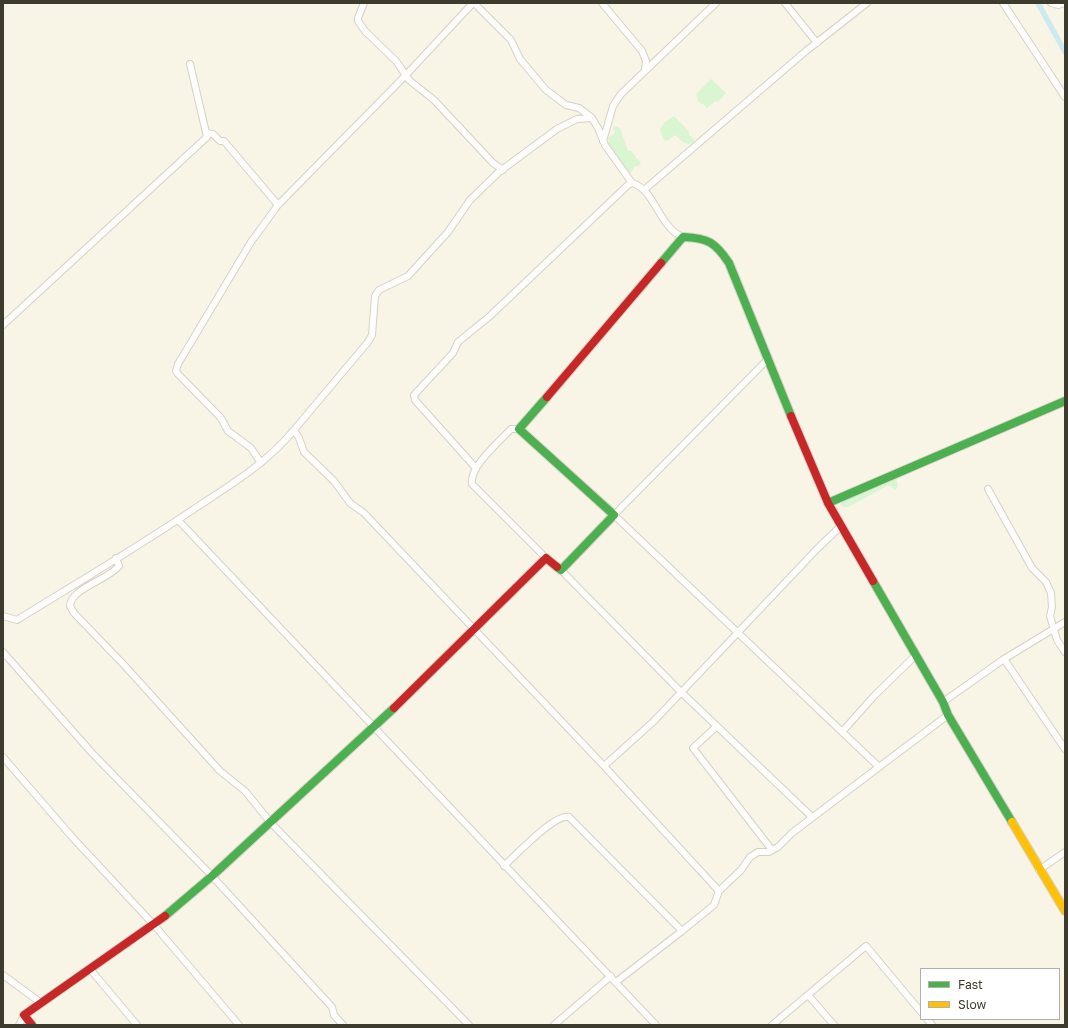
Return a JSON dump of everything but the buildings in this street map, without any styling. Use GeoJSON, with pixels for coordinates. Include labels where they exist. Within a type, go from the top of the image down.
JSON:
{"type":"FeatureCollection","features":[{"type":"Feature","properties":{"kind":"street"},"geometry":{"type":"LineString","coordinates":[[364,3],[358,21],[365,31],[396,61],[405,76],[434,100],[493,163],[503,170]]}},
{"type":"Feature","properties":{"kind":"street"},"geometry":{"type":"LineString","coordinates":[[261,463],[251,448],[228,431],[221,418],[178,374],[176,371],[178,364],[251,242],[278,205],[405,76],[474,3],[511,40],[520,59],[546,90],[566,105],[579,108],[592,118],[615,162],[632,183],[644,190],[659,214],[678,235],[683,237],[702,238],[718,247],[728,263],[767,360],[828,503],[943,702],[948,715],[1039,870],[1065,911]]}},
{"type":"Feature","properties":{"kind":"street"},"geometry":{"type":"LineString","coordinates":[[602,3],[643,53],[646,61],[645,70]]}},
{"type":"Feature","properties":{"kind":"street"},"geometry":{"type":"LineString","coordinates":[[603,141],[613,106],[620,94],[716,3]]}},
{"type":"Feature","properties":{"kind":"street"},"geometry":{"type":"LineString","coordinates":[[785,3],[817,43]]}},
{"type":"Feature","properties":{"kind":"street"},"geometry":{"type":"LineString","coordinates":[[644,190],[817,43],[867,3]]}},
{"type":"Feature","properties":{"kind":"street"},"geometry":{"type":"LineString","coordinates":[[1003,3],[1065,97]]}},
{"type":"Feature","properties":{"kind":"street"},"geometry":{"type":"LineString","coordinates":[[1051,3],[1058,5],[1065,3]]}},
{"type":"Feature","properties":{"kind":"street"},"geometry":{"type":"LineString","coordinates":[[3,325],[208,137],[190,64]]}},
{"type":"Feature","properties":{"kind":"street"},"geometry":{"type":"LineString","coordinates":[[3,616],[17,620],[178,520],[252,471],[279,448],[368,342],[372,335],[375,296],[379,290],[408,276],[448,232],[470,200],[503,170],[557,129],[577,119],[592,118]]}},
{"type":"Feature","properties":{"kind":"street"},"geometry":{"type":"LineString","coordinates":[[207,133],[213,134],[220,141],[224,141],[278,205]]}},
{"type":"Feature","properties":{"kind":"street"},"geometry":{"type":"LineString","coordinates":[[474,466],[415,400],[414,395],[453,353],[458,342],[530,279],[622,189],[632,183]]}},
{"type":"Feature","properties":{"kind":"street"},"geometry":{"type":"LineString","coordinates":[[519,429],[683,237]]}},
{"type":"Feature","properties":{"kind":"street"},"geometry":{"type":"LineString","coordinates":[[561,570],[767,360]]}},
{"type":"Feature","properties":{"kind":"street"},"geometry":{"type":"LineString","coordinates":[[828,503],[1065,401]]}},
{"type":"Feature","properties":{"kind":"street"},"geometry":{"type":"LineString","coordinates":[[812,817],[680,691],[561,570],[546,558],[472,484],[471,478],[478,465],[511,429],[519,429],[614,515],[879,766]]}},
{"type":"Feature","properties":{"kind":"street"},"geometry":{"type":"LineString","coordinates":[[294,430],[299,438],[304,452],[334,481],[350,503],[364,513],[604,766],[719,891]]}},
{"type":"Feature","properties":{"kind":"street"},"geometry":{"type":"LineString","coordinates":[[988,489],[1032,568],[1046,582],[1052,593],[1052,608],[1050,616],[1057,640],[1065,652]]}},
{"type":"Feature","properties":{"kind":"street"},"geometry":{"type":"LineString","coordinates":[[178,520],[656,1025]]}},
{"type":"Feature","properties":{"kind":"street"},"geometry":{"type":"LineString","coordinates":[[604,766],[654,721],[680,691],[816,549],[841,526]]}},
{"type":"Feature","properties":{"kind":"street"},"geometry":{"type":"LineString","coordinates":[[116,558],[119,562],[116,569],[108,576],[79,592],[70,602],[70,606],[86,627],[125,666],[220,771],[245,791],[271,823],[469,1025]]}},
{"type":"Feature","properties":{"kind":"street"},"geometry":{"type":"LineString","coordinates":[[19,1025],[24,1015],[154,925],[212,876],[374,727],[546,558]]}},
{"type":"Feature","properties":{"kind":"street"},"geometry":{"type":"LineString","coordinates":[[943,702],[1004,659],[1065,622]]}},
{"type":"Feature","properties":{"kind":"street"},"geometry":{"type":"LineString","coordinates":[[3,652],[92,753],[212,876],[332,1007],[334,1015],[343,1025]]}},
{"type":"Feature","properties":{"kind":"street"},"geometry":{"type":"LineString","coordinates":[[842,732],[874,696],[916,656]]}},
{"type":"Feature","properties":{"kind":"street"},"geometry":{"type":"LineString","coordinates":[[1004,659],[1065,749]]}},
{"type":"Feature","properties":{"kind":"street"},"geometry":{"type":"LineString","coordinates":[[616,982],[682,932],[714,904],[719,891],[741,870],[750,856],[758,852],[772,850],[812,817],[948,715]]}},
{"type":"Feature","properties":{"kind":"street"},"geometry":{"type":"LineString","coordinates":[[717,726],[692,748],[772,850]]}},
{"type":"Feature","properties":{"kind":"street"},"geometry":{"type":"LineString","coordinates":[[3,757],[73,838],[154,925],[239,1025]]}},
{"type":"Feature","properties":{"kind":"street"},"geometry":{"type":"LineString","coordinates":[[504,866],[555,821],[566,816],[569,817],[682,932]]}},
{"type":"Feature","properties":{"kind":"street"},"geometry":{"type":"LineString","coordinates":[[1039,870],[1065,852]]}},
{"type":"Feature","properties":{"kind":"street"},"geometry":{"type":"LineString","coordinates":[[772,1025],[866,946],[920,1011]]}},
{"type":"Feature","properties":{"kind":"street"},"geometry":{"type":"LineString","coordinates":[[90,969],[137,1025]]}},
{"type":"Feature","properties":{"kind":"street"},"geometry":{"type":"LineString","coordinates":[[3,975],[41,1003]]}},
{"type":"Feature","properties":{"kind":"street"},"geometry":{"type":"LineString","coordinates":[[554,1025],[611,976]]}},
{"type":"Feature","properties":{"kind":"street"},"geometry":{"type":"LineString","coordinates":[[808,995],[834,1025]]}},
{"type":"Feature","properties":{"kind":"street"},"geometry":{"type":"LineString","coordinates":[[24,1015],[32,1025]]}},
{"type":"Feature","properties":{"kind":"green space"},"geometry":{"type":"Polygon","coordinates":[[[711,79],[726,93],[718,102],[715,101],[707,108],[703,103],[702,105],[698,101],[696,94],[711,79]]]}},
{"type":"Feature","properties":{"kind":"green space"},"geometry":{"type":"Polygon","coordinates":[[[674,116],[688,130],[689,135],[694,139],[694,142],[688,144],[675,135],[667,141],[664,140],[660,129],[665,122],[674,116]]]}},
{"type":"Feature","properties":{"kind":"green space"},"geometry":{"type":"Polygon","coordinates":[[[615,126],[620,128],[628,151],[631,151],[641,163],[638,166],[635,166],[629,175],[616,153],[613,153],[610,148],[608,138],[615,133],[613,128],[615,126]]]}},
{"type":"Feature","properties":{"kind":"green space"},"geometry":{"type":"Polygon","coordinates":[[[896,477],[898,486],[895,490],[891,486],[887,486],[848,507],[840,505],[844,499],[892,481],[896,477]]]}},
{"type":"Feature","properties":{"kind":"waterway"},"geometry":{"type":"LineString","coordinates":[[1038,3],[1065,52]]}},
{"type":"Feature","properties":{"kind":"traffic: fast"},"geometry":{"type":"LineString","coordinates":[[661,263],[683,237],[705,240],[710,242],[719,250],[729,263],[791,416]]}},
{"type":"Feature","properties":{"kind":"traffic: fast"},"geometry":{"type":"LineString","coordinates":[[547,397],[519,429],[614,515],[561,570],[557,567]]}},
{"type":"Feature","properties":{"kind":"traffic: fast"},"geometry":{"type":"LineString","coordinates":[[828,503],[1065,401]]}},
{"type":"Feature","properties":{"kind":"traffic: fast"},"geometry":{"type":"LineString","coordinates":[[873,581],[943,702],[948,715],[1012,822]]}},
{"type":"Feature","properties":{"kind":"traffic: fast"},"geometry":{"type":"LineString","coordinates":[[165,916],[212,876],[394,708]]}},
{"type":"Feature","properties":{"kind":"traffic: slow"},"geometry":{"type":"LineString","coordinates":[[1012,822],[1065,911]]}},
{"type":"Feature","properties":{"kind":"traffic: jam"},"geometry":{"type":"LineString","coordinates":[[547,397],[661,263]]}},
{"type":"Feature","properties":{"kind":"traffic: jam"},"geometry":{"type":"LineString","coordinates":[[791,416],[828,503],[873,581]]}},
{"type":"Feature","properties":{"kind":"traffic: jam"},"geometry":{"type":"LineString","coordinates":[[394,708],[546,558],[557,567]]}},
{"type":"Feature","properties":{"kind":"traffic: jam"},"geometry":{"type":"LineString","coordinates":[[32,1025],[24,1015],[165,916]]}}]}
